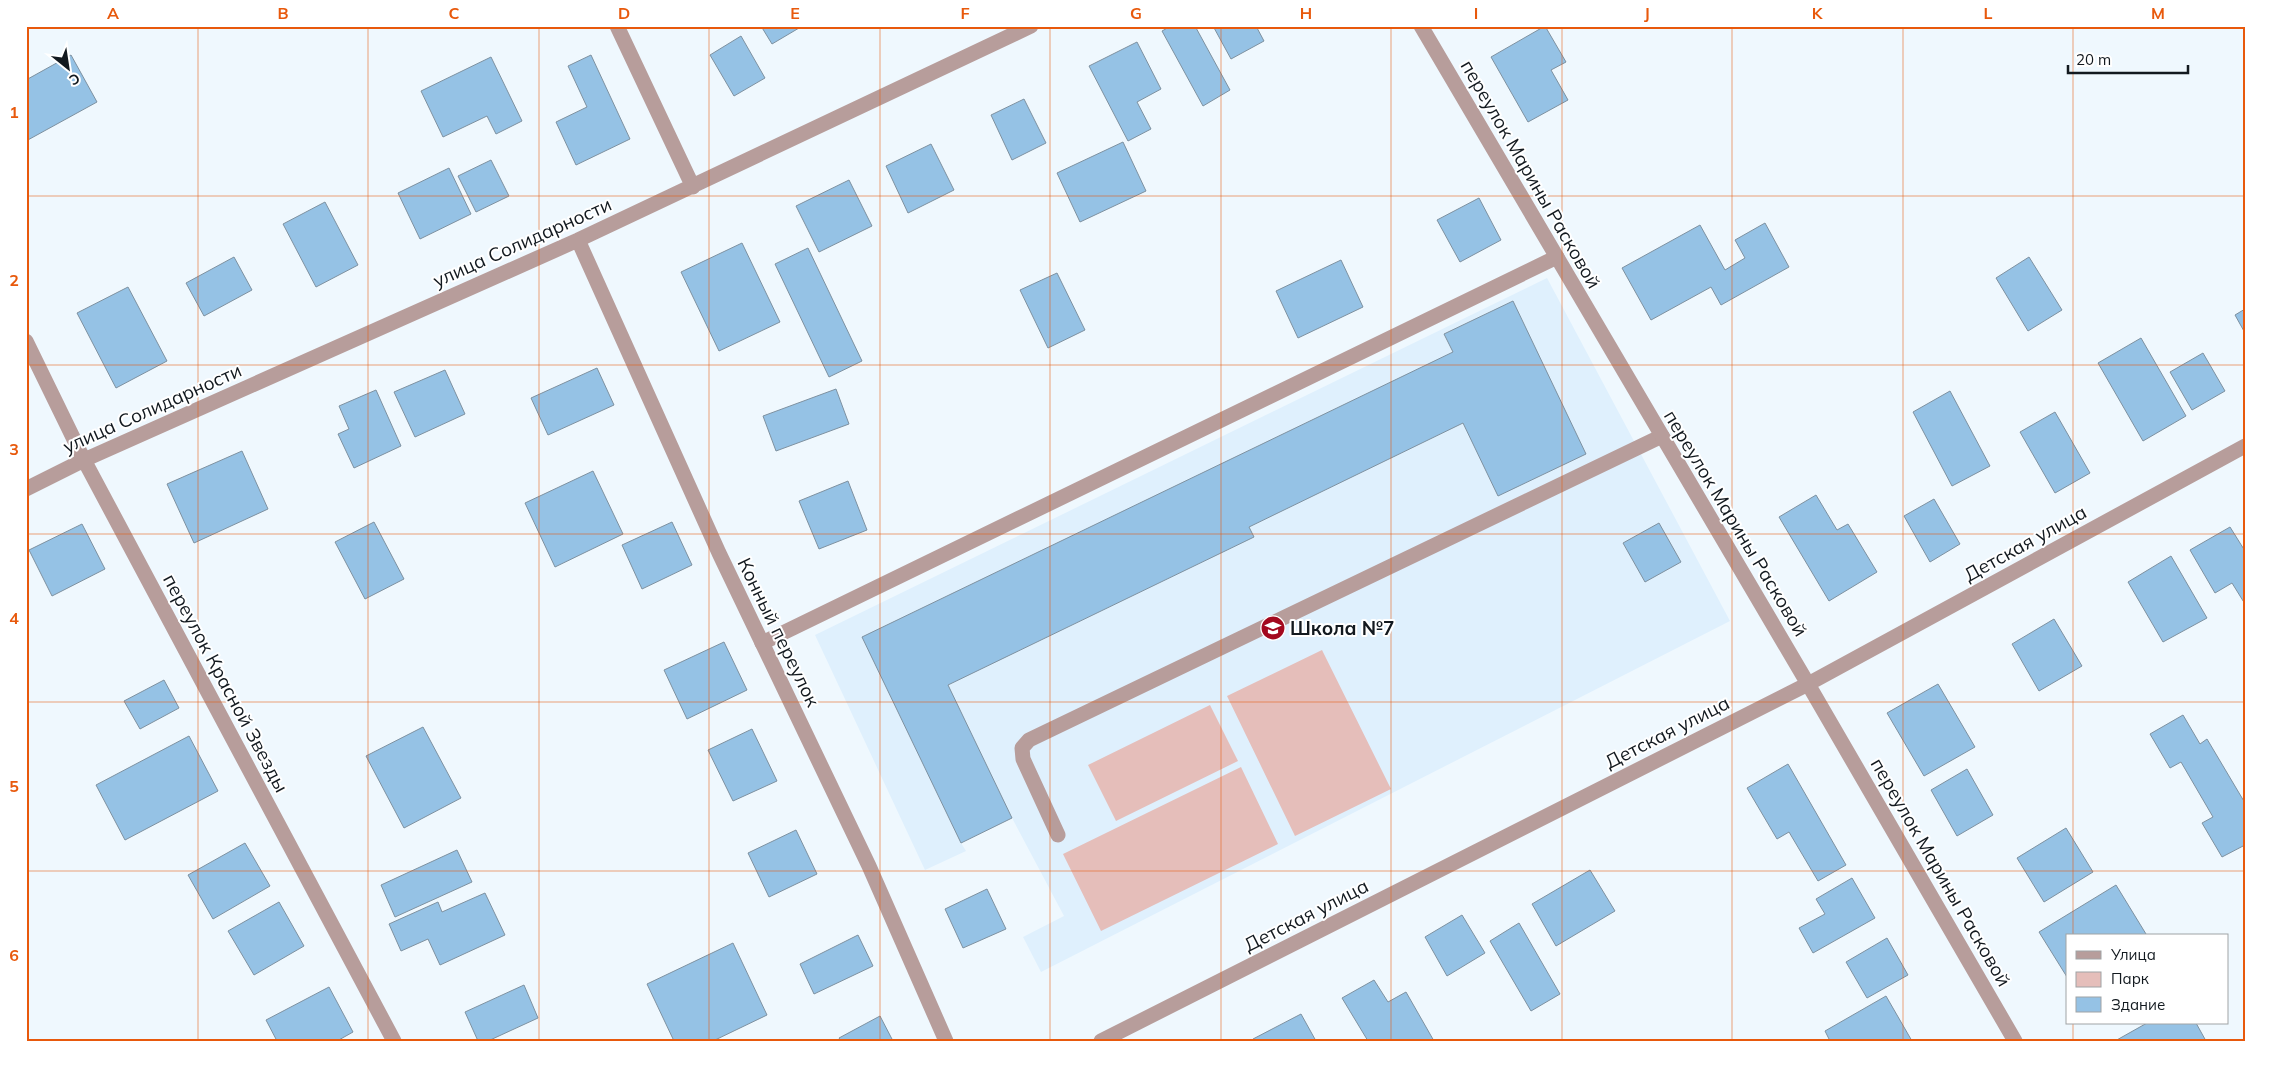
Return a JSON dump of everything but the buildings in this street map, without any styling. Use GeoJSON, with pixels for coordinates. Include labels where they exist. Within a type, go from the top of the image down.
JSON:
{"type":"FeatureCollection","features":[{"type":"Feature","properties":{"kind":"street"},"geometry":{"type":"LineString","coordinates":[[616,26],[693,187]]}},
{"type":"Feature","properties":{"kind":"street","name":"улица Солидарности"},"geometry":{"type":"LineString","coordinates":[[26,489],[84,460],[578,240],[1031,26]]}},
{"type":"Feature","properties":{"kind":"street","name":"переулок Марины Расковой"},"geometry":{"type":"LineString","coordinates":[[1421,26],[1808,684],[2015,1041]]}},
{"type":"Feature","properties":{"kind":"street","name":"Конный переулок"},"geometry":{"type":"LineString","coordinates":[[578,240],[719,553],[869,866],[946,1041]]}},
{"type":"Feature","properties":{"kind":"street"},"geometry":{"type":"LineString","coordinates":[[762,643],[1557,258]]}},
{"type":"Feature","properties":{"kind":"street","name":"переулок Красной Звезды"},"geometry":{"type":"LineString","coordinates":[[26,341],[84,460],[394,1041]]}},
{"type":"Feature","properties":{"kind":"street"},"geometry":{"type":"LineString","coordinates":[[1058,835],[1023,760],[1022,748],[1029,740],[1662,436]]}},
{"type":"Feature","properties":{"kind":"street","name":"Детская улица"},"geometry":{"type":"LineString","coordinates":[[1101,1041],[1808,684],[2245,446]]}},
{"type":"Feature","properties":{"kind":"shaded area","name":"Школа №7"},"geometry":{"type":"Polygon","coordinates":[[[1547,278],[1730,621],[1041,972],[1023,937],[1064,916],[1012,818],[961,843],[966,851],[925,870],[815,635],[1547,278]]]}},
{"type":"Feature","properties":{"kind":"green space"},"geometry":{"type":"Polygon","coordinates":[[[1322,650],[1391,789],[1295,836],[1227,696],[1322,650]]]}},
{"type":"Feature","properties":{"kind":"green space"},"geometry":{"type":"Polygon","coordinates":[[[1210,705],[1238,761],[1116,821],[1088,765],[1210,705]]]}},
{"type":"Feature","properties":{"kind":"green space"},"geometry":{"type":"Polygon","coordinates":[[[1241,767],[1278,844],[1101,931],[1063,854],[1241,767]]]}},
{"type":"Feature","properties":{"kind":"place","name":"Школа №7"},"geometry":{"type":"Point","coordinates":[1273,628]}}]}
